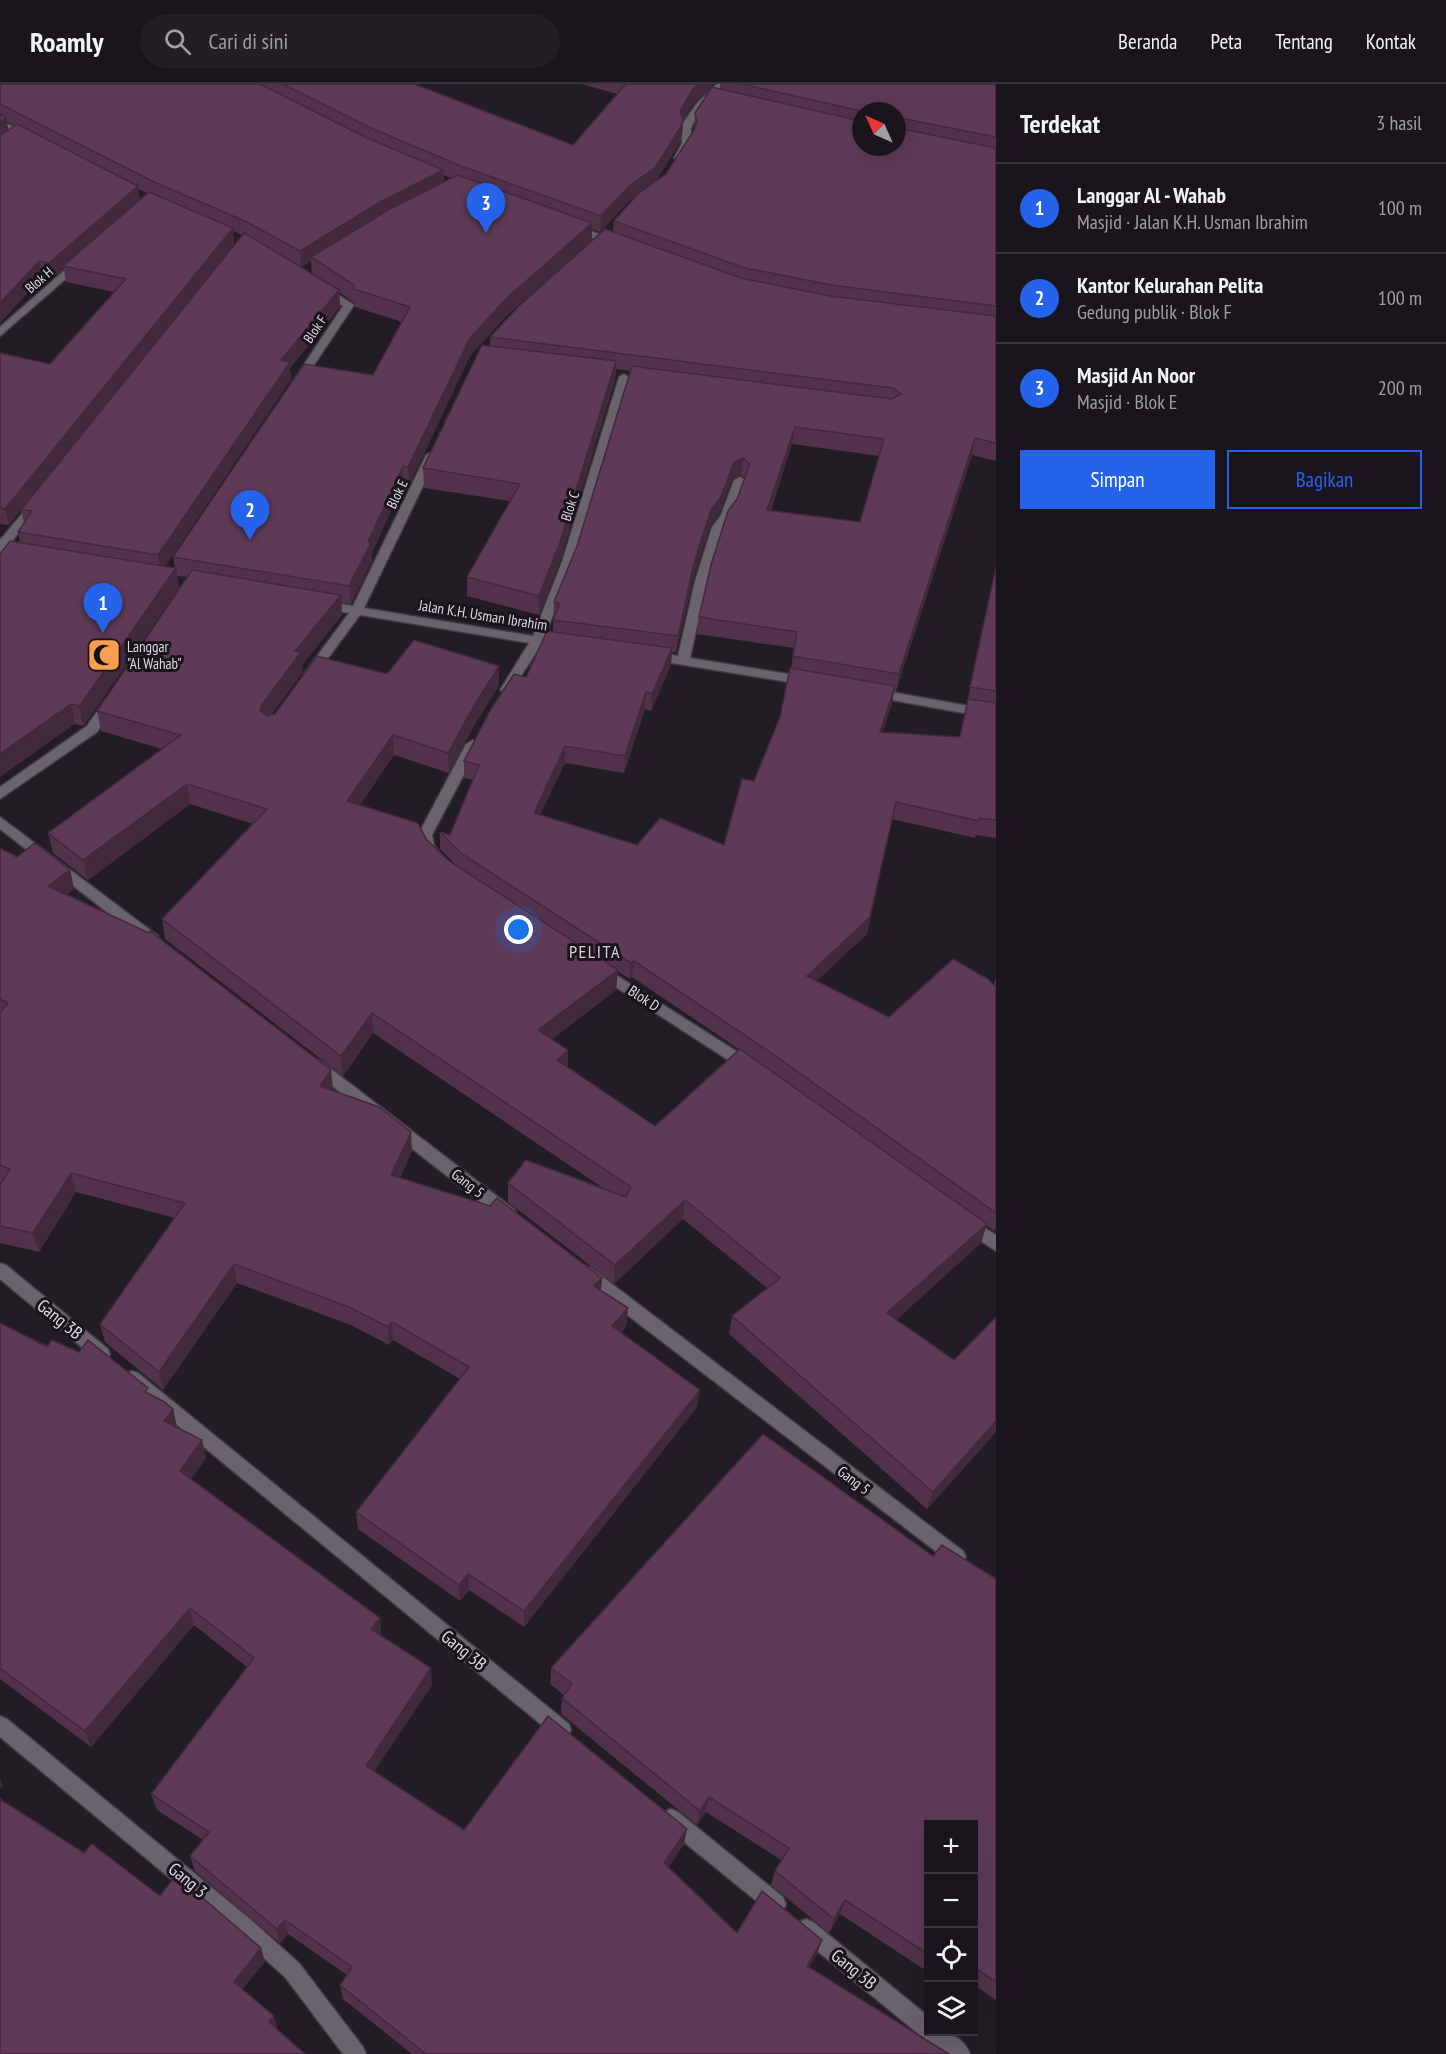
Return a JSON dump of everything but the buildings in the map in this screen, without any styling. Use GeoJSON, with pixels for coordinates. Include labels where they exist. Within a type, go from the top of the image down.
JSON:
{"type":"FeatureCollection","features":[{"type":"Feature","properties":{"kind":"street"},"geometry":{"type":"LineString","coordinates":[[675,165],[686,145],[689,136],[686,128],[692,115],[699,104],[722,84]]}},
{"type":"Feature","properties":{"kind":"street"},"geometry":{"type":"LineString","coordinates":[[708,97],[719,99]]}},
{"type":"Feature","properties":{"kind":"street"},"geometry":{"type":"LineString","coordinates":[[0,123],[16,135],[39,143]]}},
{"type":"Feature","properties":{"kind":"street"},"geometry":{"type":"LineString","coordinates":[[562,223],[625,246]]}},
{"type":"Feature","properties":{"kind":"street","name":"Blok H"},"geometry":{"type":"LineString","coordinates":[[0,333],[88,255]]}},
{"type":"Feature","properties":{"kind":"street","name":"Blok F"},"geometry":{"type":"LineString","coordinates":[[290,393],[349,305],[317,284]]}},
{"type":"Feature","properties":{"kind":"street","name":"Blok C"},"geometry":{"type":"LineString","coordinates":[[537,641],[571,552],[591,490],[597,459],[624,377]]}},
{"type":"Feature","properties":{"kind":"street","name":"Blok E"},"geometry":{"type":"LineString","coordinates":[[303,684],[357,611],[437,444]]}},
{"type":"Feature","properties":{"kind":"street"},"geometry":{"type":"LineString","coordinates":[[683,660],[693,610],[718,527],[727,515],[740,480]]}},
{"type":"Feature","properties":{"kind":"street"},"geometry":{"type":"LineString","coordinates":[[4,551],[42,496]]}},
{"type":"Feature","properties":{"kind":"street","name":"Jalan K.H. Usman Ibrahim"},"geometry":{"type":"LineString","coordinates":[[312,604],[559,644]]}},
{"type":"Feature","properties":{"kind":"street"},"geometry":{"type":"LineString","coordinates":[[501,697],[537,641]]}},
{"type":"Feature","properties":{"kind":"street"},"geometry":{"type":"LineString","coordinates":[[638,654],[822,684]]}},
{"type":"Feature","properties":{"kind":"street"},"geometry":{"type":"LineString","coordinates":[[857,690],[996,715]]}},
{"type":"Feature","properties":{"kind":"street"},"geometry":{"type":"LineString","coordinates":[[0,794],[92,729],[118,691]]}},
{"type":"Feature","properties":{"kind":"street"},"geometry":{"type":"LineString","coordinates":[[443,864],[427,846],[425,835],[478,735]]}},
{"type":"Feature","properties":{"kind":"street"},"geometry":{"type":"LineString","coordinates":[[0,822],[161,946]]}},
{"type":"Feature","properties":{"kind":"street","name":"Blok D"},"geometry":{"type":"LineString","coordinates":[[594,966],[761,1074]]}},
{"type":"Feature","properties":{"kind":"street","name":"Gang 5"},"geometry":{"type":"LineString","coordinates":[[303,1056],[521,1224]]}},
{"type":"Feature","properties":{"kind":"street"},"geometry":{"type":"LineString","coordinates":[[958,1217],[996,1244]]}},
{"type":"Feature","properties":{"kind":"street","name":"Gang 5"},"geometry":{"type":"LineString","coordinates":[[568,1260],[843,1472],[967,1564]]}},
{"type":"Feature","properties":{"kind":"street","name":"Gang 3B"},"geometry":{"type":"LineString","coordinates":[[0,1270],[572,1738]]}},
{"type":"Feature","properties":{"kind":"street","name":"Gang 3"},"geometry":{"type":"LineString","coordinates":[[0,1725],[243,1926],[292,1970],[356,2054]]}},
{"type":"Feature","properties":{"kind":"street","name":"Gang 3B"},"geometry":{"type":"LineString","coordinates":[[655,1806],[924,2025]]}},
{"type":"Feature","properties":{"kind":"street","name":"Gang 3B"},"geometry":{"type":"LineString","coordinates":[[938,2036],[960,2054]]}},
{"type":"Feature","properties":{"kind":"place","name":"Masjid An Noor"},"geometry":{"type":"Point","coordinates":[486,233]}},
{"type":"Feature","properties":{"kind":"place","name":"Kantor Kelurahan Pelita"},"geometry":{"type":"Point","coordinates":[250,540]}},
{"type":"Feature","properties":{"kind":"place","name":"Langgar Al - Wahab"},"geometry":{"type":"Point","coordinates":[103,633]}},
{"type":"Feature","properties":{"kind":"place","name":"Langgar \"Al Wahab\""},"geometry":{"type":"Point","coordinates":[104,655]}},
{"type":"Feature","properties":{"kind":"district","name":"PELITA"},"geometry":{"type":"Point","coordinates":[595,951]}}]}
